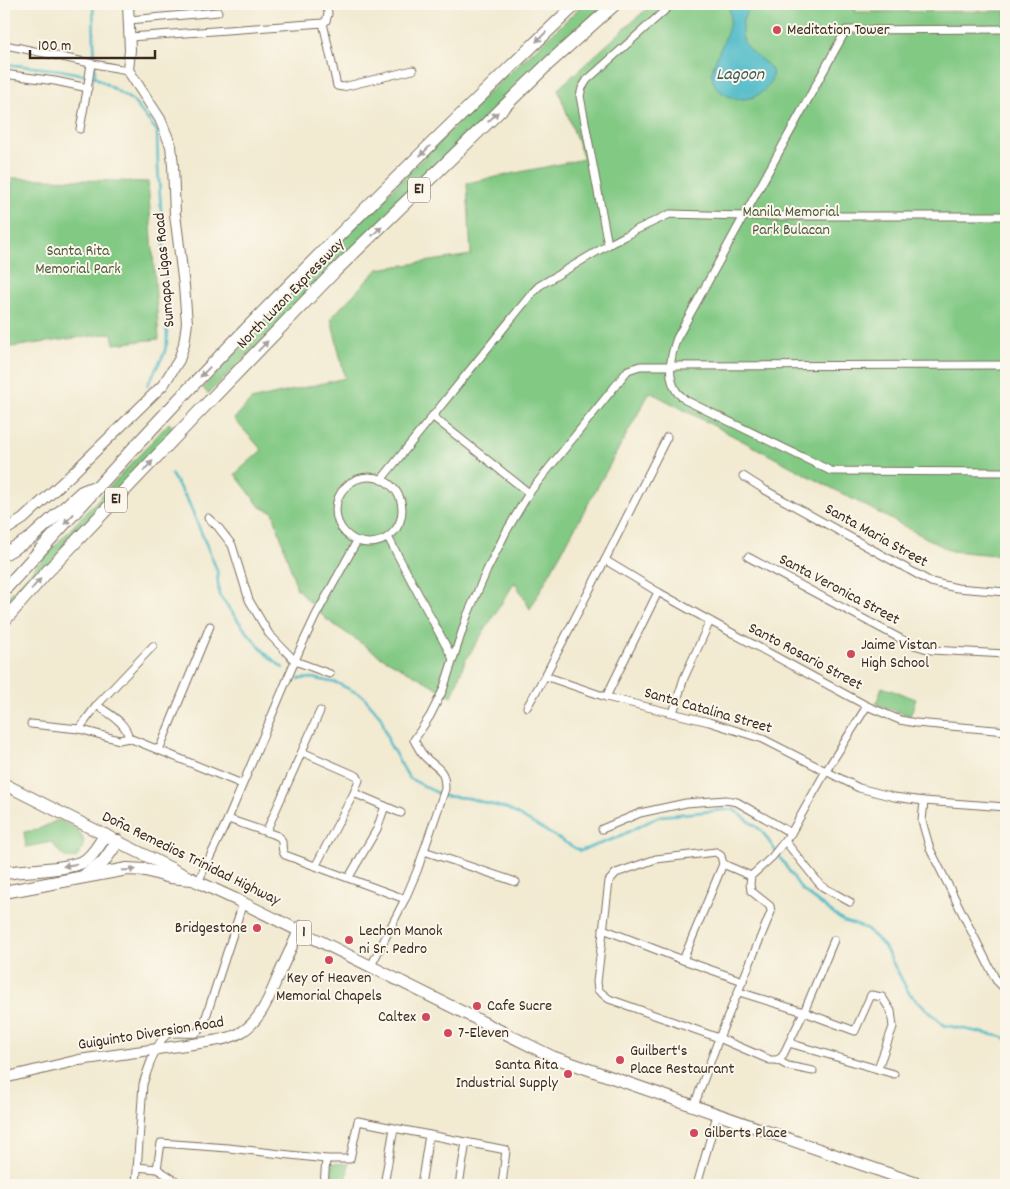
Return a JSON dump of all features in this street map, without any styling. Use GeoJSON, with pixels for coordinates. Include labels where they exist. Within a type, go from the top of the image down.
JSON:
{"type":"FeatureCollection","features":[{"type":"Feature","properties":{"kind":"highway","name":"North Luzon Expressway"},"geometry":{"type":"LineString","coordinates":[[4,590],[186,392],[321,253],[576,4]]}},
{"type":"Feature","properties":{"kind":"highway","name":"North Luzon Expressway"},"geometry":{"type":"LineString","coordinates":[[4,621],[46,573],[336,271],[549,63],[615,4]]}},
{"type":"Feature","properties":{"kind":"highway"},"geometry":{"type":"LineString","coordinates":[[4,554],[31,538],[82,492],[102,484]]}},
{"type":"Feature","properties":{"kind":"highway","name":"Doña Remedios Trinidad Highway"},"geometry":{"type":"LineString","coordinates":[[4,784],[553,1057],[694,1106],[900,1182],[921,1185]]}},
{"type":"Feature","properties":{"kind":"highway"},"geometry":{"type":"LineString","coordinates":[[4,873],[80,864],[92,855],[105,835]]}},
{"type":"Feature","properties":{"kind":"highway"},"geometry":{"type":"LineString","coordinates":[[81,877],[104,862],[118,842]]}},
{"type":"Feature","properties":{"kind":"highway"},"geometry":{"type":"LineString","coordinates":[[4,892],[134,869],[195,880]]}},
{"type":"Feature","properties":{"kind":"main road"},"geometry":{"type":"LineString","coordinates":[[128,4],[130,37],[128,70]]}},
{"type":"Feature","properties":{"kind":"main road","name":"Sumapa Ligas Road"},"geometry":{"type":"LineString","coordinates":[[4,531],[23,519],[73,473],[162,384],[178,360],[184,344],[186,323],[184,286],[174,214],[171,146],[160,119],[128,70]]}},
{"type":"Feature","properties":{"kind":"main road","name":"Guiguinto Diversion Road"},"geometry":{"type":"LineString","coordinates":[[4,1078],[79,1060],[217,1041],[236,1035],[244,1030],[265,1005],[301,926]]}},
{"type":"Feature","properties":{"kind":"street"},"geometry":{"type":"LineString","coordinates":[[130,37],[322,23],[326,21],[328,14],[326,4]]}},
{"type":"Feature","properties":{"kind":"street"},"geometry":{"type":"LineString","coordinates":[[608,245],[580,96],[582,88],[587,80],[672,4]]}},
{"type":"Feature","properties":{"kind":"street"},"geometry":{"type":"LineString","coordinates":[[129,20],[218,12]]}},
{"type":"Feature","properties":{"kind":"street"},"geometry":{"type":"LineString","coordinates":[[322,23],[337,86],[343,87],[413,70]]}},
{"type":"Feature","properties":{"kind":"street"},"geometry":{"type":"LineString","coordinates":[[1006,29],[846,30],[677,338],[670,366],[676,391],[685,400],[832,471],[1006,472]]}},
{"type":"Feature","properties":{"kind":"street"},"geometry":{"type":"LineString","coordinates":[[4,45],[38,51],[90,66],[128,70]]}},
{"type":"Feature","properties":{"kind":"street"},"geometry":{"type":"LineString","coordinates":[[80,129],[90,66]]}},
{"type":"Feature","properties":{"kind":"street"},"geometry":{"type":"LineString","coordinates":[[4,74],[88,84]]}},
{"type":"Feature","properties":{"kind":"street"},"geometry":{"type":"LineString","coordinates":[[382,480],[539,286],[608,245],[670,214],[743,216],[1006,216]]}},
{"type":"Feature","properties":{"kind":"street"},"geometry":{"type":"LineString","coordinates":[[371,966],[405,899],[445,789],[442,772],[423,755],[414,740],[430,716],[443,690],[467,616],[506,532],[529,493],[628,370],[640,366],[1006,365]]}},
{"type":"Feature","properties":{"kind":"street"},"geometry":{"type":"LineString","coordinates":[[432,416],[529,493]]}},
{"type":"Feature","properties":{"kind":"street"},"geometry":{"type":"LineString","coordinates":[[527,707],[605,560],[667,437]]}},
{"type":"Feature","properties":{"kind":"street","name":"Santa Maria Street"},"geometry":{"type":"LineString","coordinates":[[743,476],[931,582],[957,588],[1006,592]]}},
{"type":"Feature","properties":{"kind":"street"},"geometry":{"type":"LineString","coordinates":[[373,478],[382,480],[397,492],[401,501],[400,521],[396,530],[388,537],[379,542],[357,541],[341,527],[337,516],[337,505],[340,495],[347,486],[356,480],[373,478]]}},
{"type":"Feature","properties":{"kind":"street"},"geometry":{"type":"LineString","coordinates":[[208,518],[218,527],[232,546],[249,600],[269,634],[295,661],[330,674]]}},
{"type":"Feature","properties":{"kind":"street"},"geometry":{"type":"LineString","coordinates":[[388,537],[453,659]]}},
{"type":"Feature","properties":{"kind":"street"},"geometry":{"type":"LineString","coordinates":[[195,880],[228,819],[316,615],[357,541]]}},
{"type":"Feature","properties":{"kind":"street","name":"Santa Veronica Street"},"geometry":{"type":"LineString","coordinates":[[748,557],[914,645],[931,650],[1006,654]]}},
{"type":"Feature","properties":{"kind":"street","name":"Santo Rosario Street"},"geometry":{"type":"LineString","coordinates":[[605,560],[710,621],[867,706],[900,720],[916,724],[1006,731]]}},
{"type":"Feature","properties":{"kind":"street"},"geometry":{"type":"LineString","coordinates":[[606,697],[658,592]]}},
{"type":"Feature","properties":{"kind":"street"},"geometry":{"type":"LineString","coordinates":[[673,713],[684,678],[710,621]]}},
{"type":"Feature","properties":{"kind":"street"},"geometry":{"type":"LineString","coordinates":[[159,750],[210,626]]}},
{"type":"Feature","properties":{"kind":"street"},"geometry":{"type":"LineString","coordinates":[[79,729],[96,706],[153,646]]}},
{"type":"Feature","properties":{"kind":"street","name":"Santa Catalina Street"},"geometry":{"type":"LineString","coordinates":[[544,676],[606,697],[709,722],[764,739],[859,788],[894,797],[924,801],[1006,807]]}},
{"type":"Feature","properties":{"kind":"street"},"geometry":{"type":"LineString","coordinates":[[96,706],[126,727],[129,738]]}},
{"type":"Feature","properties":{"kind":"street"},"geometry":{"type":"LineString","coordinates":[[694,1106],[719,1038],[771,912],[770,906],[751,891],[751,876],[772,857],[791,833],[826,771],[867,706]]}},
{"type":"Feature","properties":{"kind":"street"},"geometry":{"type":"LineString","coordinates":[[266,832],[320,712]]}},
{"type":"Feature","properties":{"kind":"street"},"geometry":{"type":"LineString","coordinates":[[31,724],[79,729],[119,740],[129,738],[242,784]]}},
{"type":"Feature","properties":{"kind":"street"},"geometry":{"type":"LineString","coordinates":[[302,752],[357,776],[359,780],[316,865]]}},
{"type":"Feature","properties":{"kind":"street"},"geometry":{"type":"LineString","coordinates":[[354,793],[401,812]]}},
{"type":"Feature","properties":{"kind":"street"},"geometry":{"type":"LineString","coordinates":[[602,829],[640,813],[686,803],[726,800],[737,802],[791,833]]}},
{"type":"Feature","properties":{"kind":"street"},"geometry":{"type":"LineString","coordinates":[[924,801],[922,821],[930,849],[996,980],[1006,990]]}},
{"type":"Feature","properties":{"kind":"street"},"geometry":{"type":"LineString","coordinates":[[349,877],[377,829],[385,806]]}},
{"type":"Feature","properties":{"kind":"street"},"geometry":{"type":"LineString","coordinates":[[228,819],[278,836],[283,841],[282,850],[285,855],[405,899]]}},
{"type":"Feature","properties":{"kind":"street"},"geometry":{"type":"LineString","coordinates":[[784,843],[824,888],[850,902]]}},
{"type":"Feature","properties":{"kind":"street"},"geometry":{"type":"LineString","coordinates":[[424,851],[516,882]]}},
{"type":"Feature","properties":{"kind":"street"},"geometry":{"type":"LineString","coordinates":[[683,960],[723,864],[721,856],[716,852],[656,859],[616,873],[609,881],[597,982],[598,990],[609,999],[719,1038],[770,1060],[777,1060],[788,1066],[813,1071]]}},
{"type":"Feature","properties":{"kind":"street"},"geometry":{"type":"LineString","coordinates":[[723,864],[751,876]]}},
{"type":"Feature","properties":{"kind":"street"},"geometry":{"type":"LineString","coordinates":[[136,1185],[143,1084],[148,1068],[162,1039],[169,1034],[196,1033],[203,1026],[243,903]]}},
{"type":"Feature","properties":{"kind":"street"},"geometry":{"type":"LineString","coordinates":[[604,929],[743,981]]}},
{"type":"Feature","properties":{"kind":"street"},"geometry":{"type":"LineString","coordinates":[[777,1060],[782,1057],[804,1012],[834,940]]}},
{"type":"Feature","properties":{"kind":"street"},"geometry":{"type":"LineString","coordinates":[[739,992],[855,1030],[871,995],[882,997],[891,1011],[893,1027],[878,1068]]}},
{"type":"Feature","properties":{"kind":"street"},"geometry":{"type":"LineString","coordinates":[[789,1043],[894,1074]]}},
{"type":"Feature","properties":{"kind":"street"},"geometry":{"type":"LineString","coordinates":[[697,1185],[717,1115]]}},
{"type":"Feature","properties":{"kind":"street"},"geometry":{"type":"LineString","coordinates":[[158,1169],[161,1143],[326,1159],[350,1159],[358,1121],[506,1150],[502,1185]]}},
{"type":"Feature","properties":{"kind":"street"},"geometry":{"type":"LineString","coordinates":[[384,1185],[394,1128]]}},
{"type":"Feature","properties":{"kind":"street"},"geometry":{"type":"LineString","coordinates":[[422,1185],[429,1135]]}},
{"type":"Feature","properties":{"kind":"street"},"geometry":{"type":"LineString","coordinates":[[459,1185],[466,1142]]}},
{"type":"Feature","properties":{"kind":"street"},"geometry":{"type":"LineString","coordinates":[[324,1185],[326,1159]]}},
{"type":"Feature","properties":{"kind":"street"},"geometry":{"type":"LineString","coordinates":[[137,1167],[158,1169],[181,1184],[191,1185]]}},
{"type":"Feature","properties":{"kind":"green space"},"geometry":{"type":"Polygon","coordinates":[[[584,4],[605,4],[533,72],[208,394],[203,388],[370,212],[489,92],[584,4]]]}},
{"type":"Feature","properties":{"kind":"green space","name":"Manila Memorial Park Bulacan"},"geometry":{"type":"Polygon","coordinates":[[[652,4],[858,4],[855,12],[1006,11],[1006,556],[951,551],[650,392],[530,609],[515,582],[465,661],[452,696],[380,656],[326,619],[297,589],[273,512],[260,507],[235,474],[262,450],[234,419],[251,400],[345,378],[331,318],[378,269],[471,255],[467,183],[584,159],[558,89],[652,4]]]}},
{"type":"Feature","properties":{"kind":"green space","name":"Santa Rita Memorial Park"},"geometry":{"type":"Polygon","coordinates":[[[12,178],[148,182],[159,339],[114,344],[112,333],[4,348],[4,199],[11,197],[12,178]]]}},
{"type":"Feature","properties":{"kind":"green space"},"geometry":{"type":"Polygon","coordinates":[[[169,423],[176,430],[4,614],[4,601],[169,423]]]}},
{"type":"Feature","properties":{"kind":"green space"},"geometry":{"type":"Polygon","coordinates":[[[882,687],[916,699],[910,716],[876,704],[882,687]]]}},
{"type":"Feature","properties":{"kind":"green space"},"geometry":{"type":"Polygon","coordinates":[[[58,820],[71,826],[83,838],[81,850],[76,858],[65,857],[52,842],[26,847],[24,832],[37,830],[58,820]]]}},
{"type":"Feature","properties":{"kind":"green space"},"geometry":{"type":"Polygon","coordinates":[[[332,1163],[348,1164],[347,1185],[331,1185],[332,1163]]]}},
{"type":"Feature","properties":{"kind":"water","name":"Lagoon"},"geometry":{"type":"Polygon","coordinates":[[[728,4],[758,4],[750,8],[745,15],[742,30],[743,38],[749,49],[771,68],[772,75],[768,86],[762,92],[749,98],[741,99],[727,95],[715,85],[712,77],[716,58],[729,26],[728,4]]]}},
{"type":"Feature","properties":{"kind":"waterway"},"geometry":{"type":"LineString","coordinates":[[93,4],[95,77]]}},
{"type":"Feature","properties":{"kind":"waterway"},"geometry":{"type":"LineString","coordinates":[[4,64],[60,70],[95,77],[133,101],[157,131],[166,280],[167,342],[164,354],[147,386]]}},
{"type":"Feature","properties":{"kind":"waterway"},"geometry":{"type":"LineString","coordinates":[[171,474],[188,501],[217,570],[219,595],[266,654],[283,668]]}},
{"type":"Feature","properties":{"kind":"waterway"},"geometry":{"type":"LineString","coordinates":[[299,679],[312,678],[337,683],[363,696],[381,717],[389,743],[409,778],[443,796],[468,798],[508,809],[580,851],[616,838],[660,816],[733,809],[762,831],[802,890],[843,921],[865,928],[884,946],[909,993],[944,1025],[1006,1039]]}},
{"type":"Feature","properties":{"kind":"place","name":"Meditation Tower"},"geometry":{"type":"Point","coordinates":[777,30]}},
{"type":"Feature","properties":{"kind":"place","name":"Jaime Vistan High School"},"geometry":{"type":"Point","coordinates":[851,654]}},
{"type":"Feature","properties":{"kind":"place","name":"Bridgestone"},"geometry":{"type":"Point","coordinates":[257,928]}},
{"type":"Feature","properties":{"kind":"place","name":"Lechon Manok ni Sr. Pedro"},"geometry":{"type":"Point","coordinates":[349,940]}},
{"type":"Feature","properties":{"kind":"place","name":"Key of Heaven Memorial Chapels"},"geometry":{"type":"Point","coordinates":[329,960]}},
{"type":"Feature","properties":{"kind":"place","name":"Cafe Sucre"},"geometry":{"type":"Point","coordinates":[477,1006]}},
{"type":"Feature","properties":{"kind":"place","name":"Caltex"},"geometry":{"type":"Point","coordinates":[426,1017]}},
{"type":"Feature","properties":{"kind":"place","name":"7-Eleven"},"geometry":{"type":"Point","coordinates":[448,1033]}},
{"type":"Feature","properties":{"kind":"place","name":"Guilbert's Place Restaurant"},"geometry":{"type":"Point","coordinates":[620,1060]}},
{"type":"Feature","properties":{"kind":"place","name":"Santa Rita Industrial Supply"},"geometry":{"type":"Point","coordinates":[568,1074]}},
{"type":"Feature","properties":{"kind":"place","name":"Gilberts Place"},"geometry":{"type":"Point","coordinates":[694,1133]}}]}
